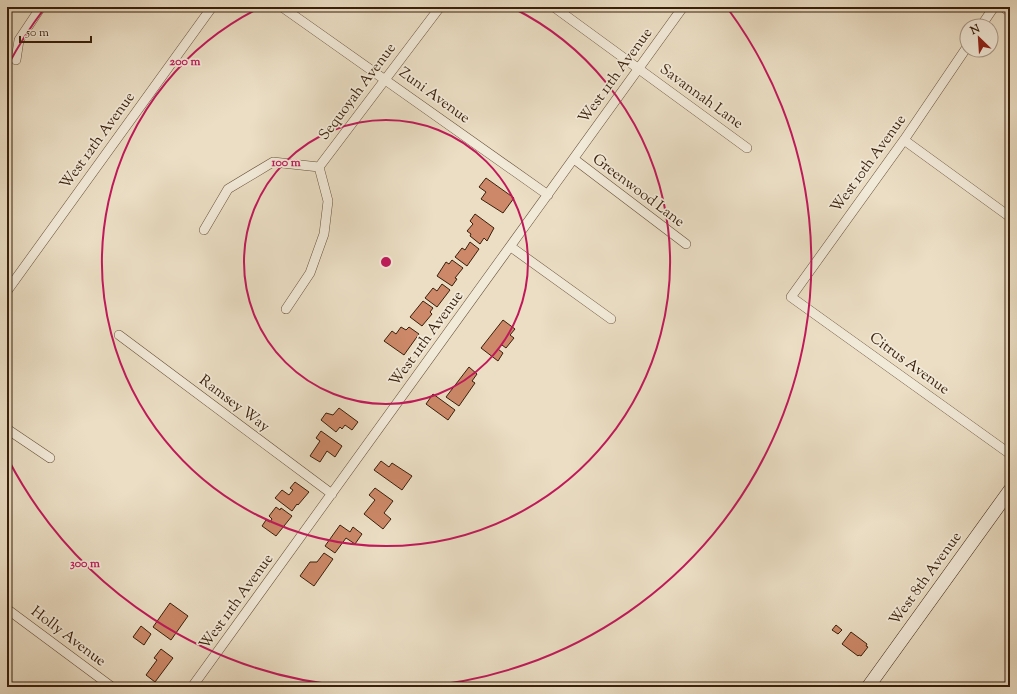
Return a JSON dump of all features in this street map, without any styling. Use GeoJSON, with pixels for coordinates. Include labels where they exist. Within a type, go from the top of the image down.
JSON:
{"type":"FeatureCollection","features":[{"type":"Feature","properties":{"kind":"street"},"geometry":{"type":"LineString","coordinates":[[16,60],[18,40],[41,7]]}},
{"type":"Feature","properties":{"kind":"street","name":"West 12th Avenue"},"geometry":{"type":"LineString","coordinates":[[7,291],[212,7]]}},
{"type":"Feature","properties":{"kind":"street","name":"Zuni Avenue"},"geometry":{"type":"LineString","coordinates":[[282,7],[386,79],[548,195]]}},
{"type":"Feature","properties":{"kind":"street","name":"Sequoyah Avenue"},"geometry":{"type":"LineString","coordinates":[[320,167],[440,7]]}},
{"type":"Feature","properties":{"kind":"street","name":"Savannah Lane"},"geometry":{"type":"LineString","coordinates":[[554,7],[747,148]]}},
{"type":"Feature","properties":{"kind":"street","name":"West 11th Avenue"},"geometry":{"type":"LineString","coordinates":[[192,687],[683,7]]}},
{"type":"Feature","properties":{"kind":"street"},"geometry":{"type":"LineString","coordinates":[[986,18],[994,7]]}},
{"type":"Feature","properties":{"kind":"street"},"geometry":{"type":"LineString","coordinates":[[1003,7],[1010,12]]}},
{"type":"Feature","properties":{"kind":"street","name":"West 10th Avenue"},"geometry":{"type":"LineString","coordinates":[[791,297],[904,140],[960,58]]}},
{"type":"Feature","properties":{"kind":"street"},"geometry":{"type":"LineString","coordinates":[[904,140],[1010,217]]}},
{"type":"Feature","properties":{"kind":"street","name":"Greenwood Lane"},"geometry":{"type":"LineString","coordinates":[[574,159],[686,244]]}},
{"type":"Feature","properties":{"kind":"street"},"geometry":{"type":"LineString","coordinates":[[204,230],[228,189],[273,162],[320,167],[328,201],[324,234],[310,273],[286,309]]}},
{"type":"Feature","properties":{"kind":"street"},"geometry":{"type":"LineString","coordinates":[[511,247],[611,320]]}},
{"type":"Feature","properties":{"kind":"street","name":"Citrus Avenue"},"geometry":{"type":"LineString","coordinates":[[791,297],[1010,454]]}},
{"type":"Feature","properties":{"kind":"street","name":"Ramsey Way"},"geometry":{"type":"LineString","coordinates":[[119,336],[332,494]]}},
{"type":"Feature","properties":{"kind":"street"},"geometry":{"type":"LineString","coordinates":[[7,429],[50,458]]}},
{"type":"Feature","properties":{"kind":"street","name":"West 8th Avenue"},"geometry":{"type":"LineString","coordinates":[[868,687],[1010,490]]}},
{"type":"Feature","properties":{"kind":"street","name":"Holly Avenue"},"geometry":{"type":"LineString","coordinates":[[9,613],[112,687]]}},
{"type":"Feature","properties":{"kind":"building"},"geometry":{"type":"Polygon","coordinates":[[[486,178],[514,198],[503,213],[481,199],[486,192],[479,187],[486,178]]]}},
{"type":"Feature","properties":{"kind":"building"},"geometry":{"type":"Polygon","coordinates":[[[475,214],[494,228],[487,241],[484,238],[480,244],[470,236],[471,234],[467,231],[473,224],[470,221],[475,214]]]}},
{"type":"Feature","properties":{"kind":"building"},"geometry":{"type":"Polygon","coordinates":[[[470,242],[479,249],[467,266],[455,257],[462,248],[465,250],[470,242]]]}},
{"type":"Feature","properties":{"kind":"building"},"geometry":{"type":"Polygon","coordinates":[[[452,260],[463,268],[455,278],[457,279],[452,286],[437,276],[446,262],[449,264],[452,260]]]}},
{"type":"Feature","properties":{"kind":"building"},"geometry":{"type":"Polygon","coordinates":[[[442,284],[450,290],[437,307],[425,298],[433,288],[437,291],[442,284]]]}},
{"type":"Feature","properties":{"kind":"building"},"geometry":{"type":"Polygon","coordinates":[[[423,301],[433,308],[430,312],[432,314],[422,326],[410,317],[423,301]]]}},
{"type":"Feature","properties":{"kind":"building"},"geometry":{"type":"Polygon","coordinates":[[[503,320],[515,329],[510,335],[514,338],[506,348],[502,345],[498,349],[503,353],[498,361],[481,348],[503,320]]]}},
{"type":"Feature","properties":{"kind":"building"},"geometry":{"type":"Polygon","coordinates":[[[401,327],[406,330],[409,327],[419,334],[404,355],[384,341],[392,331],[396,334],[401,327]]]}},
{"type":"Feature","properties":{"kind":"building"},"geometry":{"type":"Polygon","coordinates":[[[469,367],[477,374],[472,381],[475,383],[459,406],[446,397],[469,367]]]}},
{"type":"Feature","properties":{"kind":"building"},"geometry":{"type":"Polygon","coordinates":[[[433,394],[455,410],[448,420],[426,404],[433,394]]]}},
{"type":"Feature","properties":{"kind":"building"},"geometry":{"type":"Polygon","coordinates":[[[339,408],[358,422],[352,430],[345,425],[342,429],[340,427],[336,432],[321,420],[326,413],[333,415],[339,408]]]}},
{"type":"Feature","properties":{"kind":"building"},"geometry":{"type":"Polygon","coordinates":[[[321,431],[342,446],[335,457],[327,451],[320,462],[310,456],[320,441],[316,438],[321,431]]]}},
{"type":"Feature","properties":{"kind":"building"},"geometry":{"type":"Polygon","coordinates":[[[381,461],[389,467],[392,463],[412,476],[402,490],[374,470],[381,461]]]}},
{"type":"Feature","properties":{"kind":"building"},"geometry":{"type":"Polygon","coordinates":[[[295,482],[309,492],[292,511],[275,498],[282,490],[289,495],[293,490],[290,488],[295,482]]]}},
{"type":"Feature","properties":{"kind":"building"},"geometry":{"type":"Polygon","coordinates":[[[375,488],[393,501],[384,513],[391,519],[383,529],[364,514],[375,500],[369,495],[375,488]]]}},
{"type":"Feature","properties":{"kind":"building"},"geometry":{"type":"Polygon","coordinates":[[[276,507],[280,510],[281,508],[292,516],[276,536],[262,526],[266,520],[270,522],[272,519],[269,516],[276,507]]]}},
{"type":"Feature","properties":{"kind":"building"},"geometry":{"type":"Polygon","coordinates":[[[340,525],[350,532],[353,527],[362,534],[355,544],[346,538],[335,553],[325,546],[340,525]]]}},
{"type":"Feature","properties":{"kind":"building"},"geometry":{"type":"Polygon","coordinates":[[[324,553],[333,559],[314,586],[300,576],[310,562],[317,562],[324,553]]]}},
{"type":"Feature","properties":{"kind":"building"},"geometry":{"type":"Polygon","coordinates":[[[170,603],[188,616],[171,640],[153,627],[170,603]]]}},
{"type":"Feature","properties":{"kind":"building"},"geometry":{"type":"Polygon","coordinates":[[[836,625],[842,630],[838,634],[832,630],[836,625]]]}},
{"type":"Feature","properties":{"kind":"building"},"geometry":{"type":"Polygon","coordinates":[[[141,626],[151,634],[144,645],[133,637],[141,626]]]}},
{"type":"Feature","properties":{"kind":"building"},"geometry":{"type":"Polygon","coordinates":[[[851,632],[867,644],[866,646],[868,647],[861,656],[858,656],[842,644],[851,632]]]}},
{"type":"Feature","properties":{"kind":"building"},"geometry":{"type":"Polygon","coordinates":[[[161,649],[173,658],[155,682],[146,675],[157,660],[154,658],[161,649]]]}}]}
